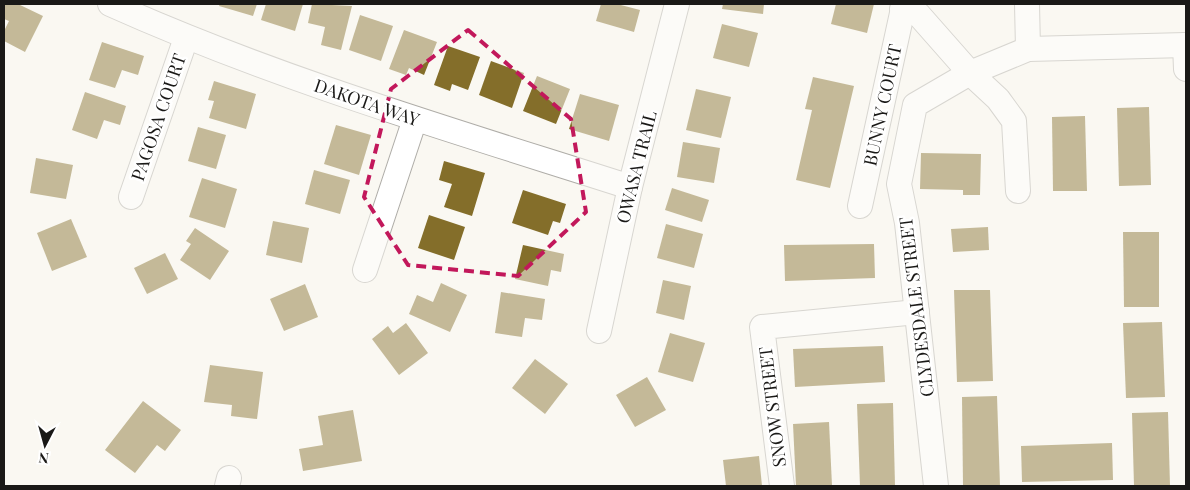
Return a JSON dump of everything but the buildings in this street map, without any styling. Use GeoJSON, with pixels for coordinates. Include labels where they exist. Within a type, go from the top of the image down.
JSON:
{"type":"FeatureCollection","features":[{"type":"Feature","properties":{"kind":"street","name":"DAKOTA WAY"},"geometry":{"type":"LineString","coordinates":[[110,4],[186,38],[415,119],[630,187]]}},
{"type":"Feature","properties":{"kind":"street","name":"OWASA TRAIL"},"geometry":{"type":"LineString","coordinates":[[599,331],[630,187],[677,4]]}},
{"type":"Feature","properties":{"kind":"street"},"geometry":{"type":"LineString","coordinates":[[1027,4],[1028,49],[1186,45],[1186,69]]}},
{"type":"Feature","properties":{"kind":"street"},"geometry":{"type":"LineString","coordinates":[[903,7],[918,14],[970,73],[998,98],[1014,121],[1018,191]]}},
{"type":"Feature","properties":{"kind":"street","name":"BUNNY COURT"},"geometry":{"type":"LineString","coordinates":[[860,206],[903,7]]}},
{"type":"Feature","properties":{"kind":"street","name":"PAGOSA COURT"},"geometry":{"type":"LineString","coordinates":[[131,197],[186,38]]}},
{"type":"Feature","properties":{"kind":"street","name":"CLYDESDALE STREET"},"geometry":{"type":"LineString","coordinates":[[936,486],[907,223],[899,184],[910,128],[915,105],[970,73],[1028,49]]}},
{"type":"Feature","properties":{"kind":"street"},"geometry":{"type":"LineString","coordinates":[[364,270],[415,119]]}},
{"type":"Feature","properties":{"kind":"street","name":"SNOW STREET"},"geometry":{"type":"LineString","coordinates":[[782,486],[762,327],[917,312]]}},
{"type":"Feature","properties":{"kind":"highlighted area"},"geometry":{"type":"Polygon","coordinates":[[[468,30],[571,119],[586,212],[518,276],[408,265],[364,197],[391,89],[468,30]]]}}]}
